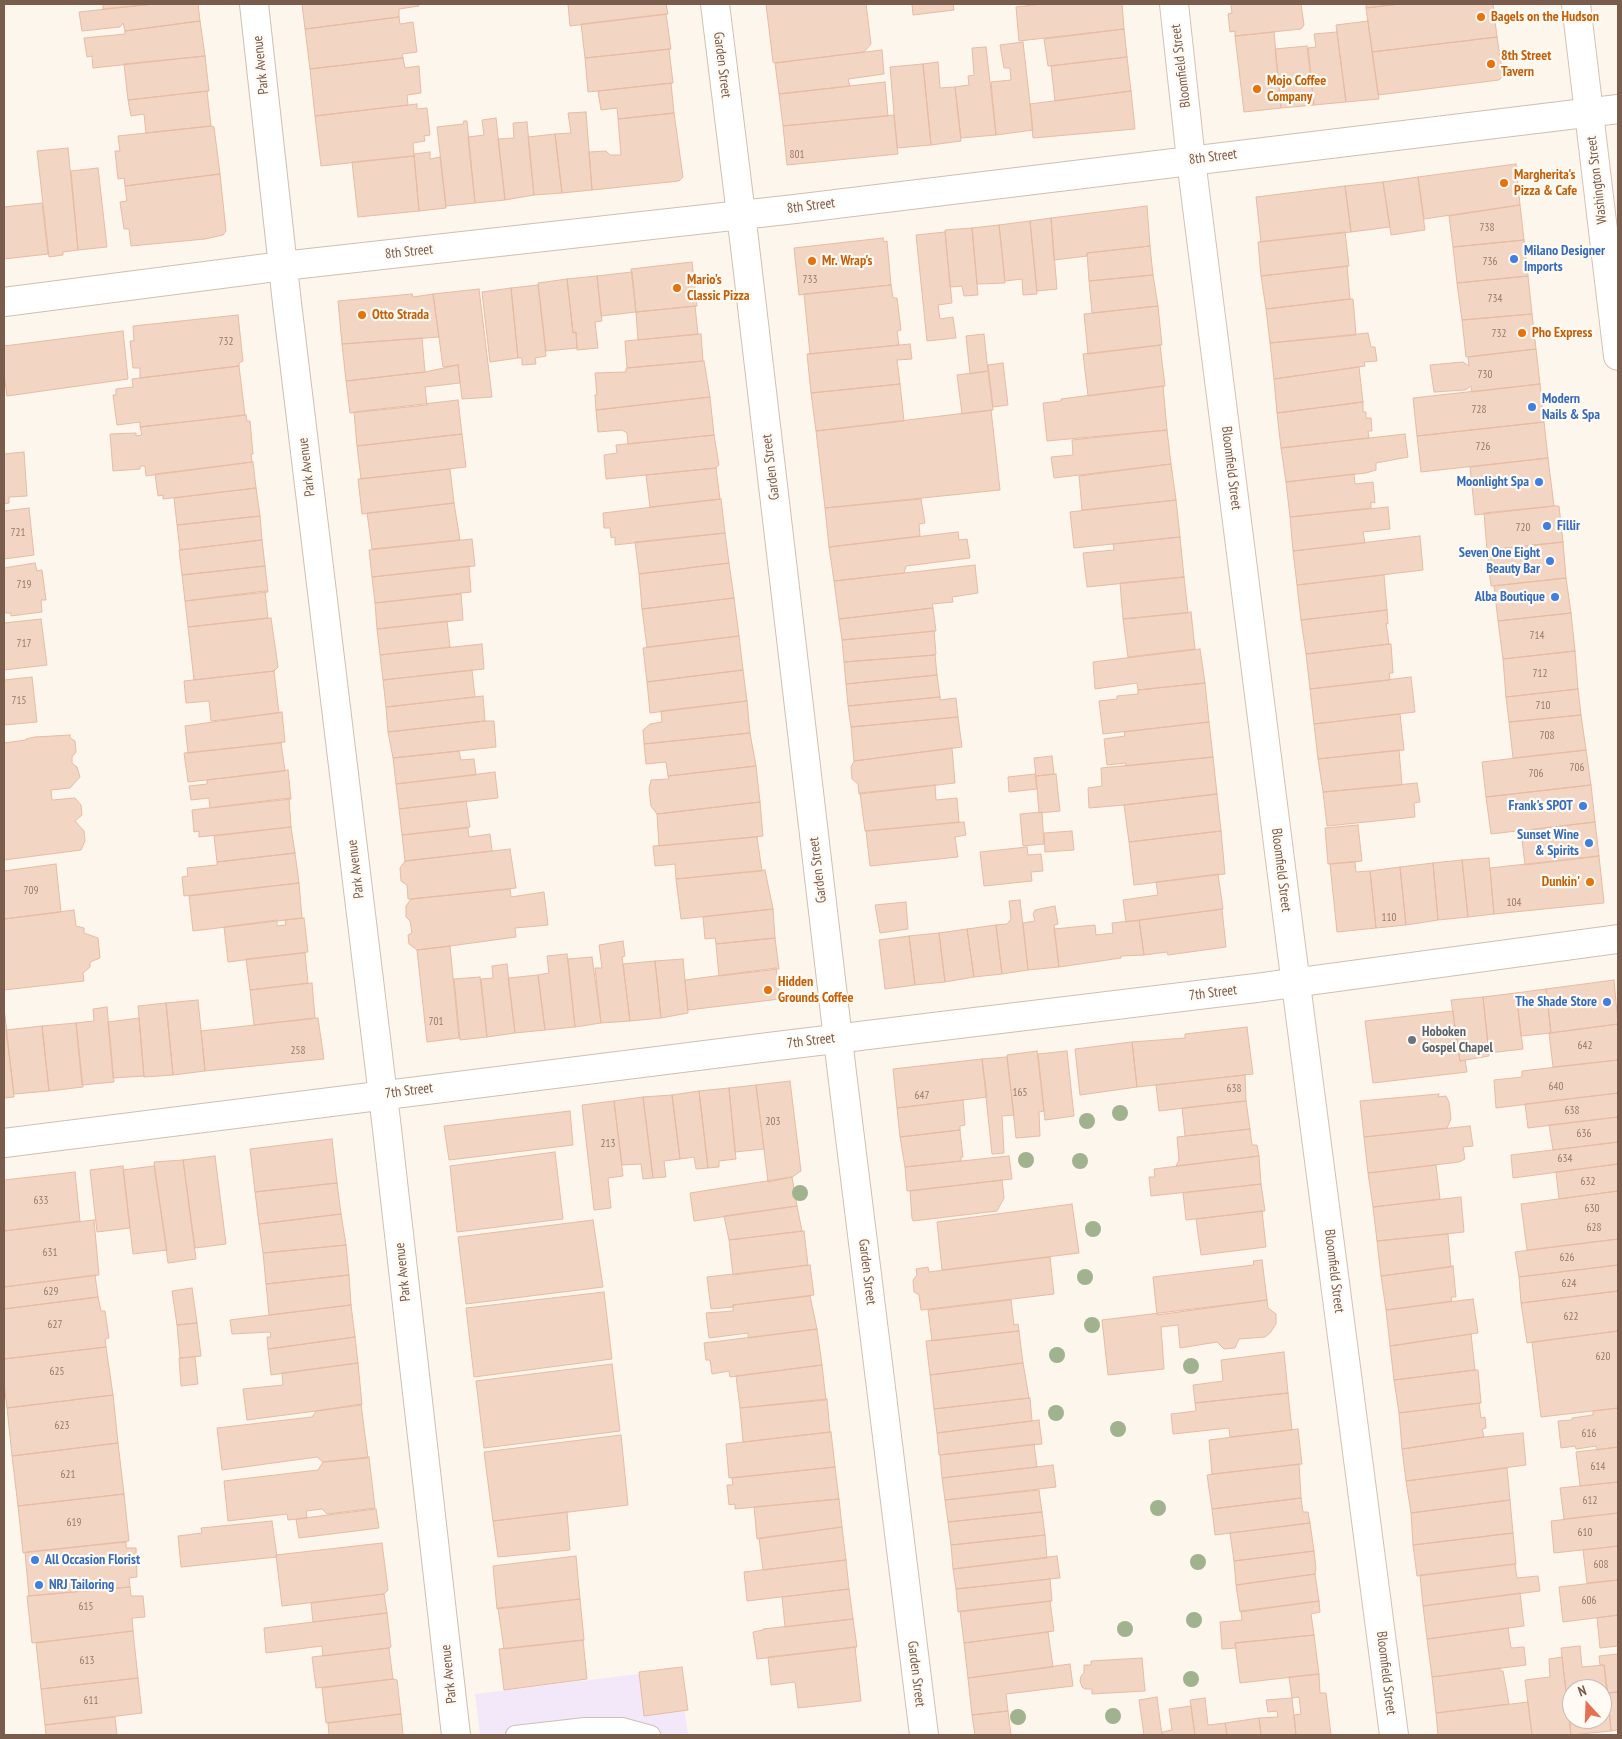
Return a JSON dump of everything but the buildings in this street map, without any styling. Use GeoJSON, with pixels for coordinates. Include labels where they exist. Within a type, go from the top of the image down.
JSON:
{"type":"FeatureCollection","features":[{"type":"Feature","properties":{"kind":"street","name":"Park Avenue"},"geometry":{"type":"LineString","coordinates":[[254,4],[283,266],[383,1095],[456,1735]]}},
{"type":"Feature","properties":{"kind":"street","name":"Garden Street"},"geometry":{"type":"LineString","coordinates":[[714,4],[924,1735]]}},
{"type":"Feature","properties":{"kind":"street","name":"Bloomfield Street"},"geometry":{"type":"LineString","coordinates":[[1174,4],[1191,160],[1394,1735]]}},
{"type":"Feature","properties":{"kind":"street","name":"Washington Street"},"geometry":{"type":"LineString","coordinates":[[1576,4],[1618,356]]}},
{"type":"Feature","properties":{"kind":"street","name":"8th Street"},"geometry":{"type":"LineString","coordinates":[[4,302],[283,266],[741,215],[1618,109]]}},
{"type":"Feature","properties":{"kind":"street","name":"7th Street"},"geometry":{"type":"LineString","coordinates":[[4,1143],[838,1038],[1296,983],[1618,939]]}},
{"type":"Feature","properties":{"kind":"lane"},"geometry":{"type":"LineString","coordinates":[[515,1735],[585,1727],[604,1727],[622,1728],[651,1735]]}},
{"type":"Feature","properties":{"kind":"shaded area"},"geometry":{"type":"Polygon","coordinates":[[[679,1669],[688,1735],[480,1735],[475,1694],[679,1669]]]}},
{"type":"Feature","properties":{"kind":"place","name":"Bagels on the Hudson"},"geometry":{"type":"Point","coordinates":[1481,17]}},
{"type":"Feature","properties":{"kind":"place","name":"8th Street Tavern"},"geometry":{"type":"Point","coordinates":[1491,64]}},
{"type":"Feature","properties":{"kind":"place","name":"Mojo Coffee Company"},"geometry":{"type":"Point","coordinates":[1257,89]}},
{"type":"Feature","properties":{"kind":"place","name":"Margherita's Pizza & Cafe"},"geometry":{"type":"Point","coordinates":[1504,183]}},
{"type":"Feature","properties":{"kind":"place","name":"Milano Designer Imports"},"geometry":{"type":"Point","coordinates":[1514,259]}},
{"type":"Feature","properties":{"kind":"place","name":"Mr. Wrap's"},"geometry":{"type":"Point","coordinates":[812,261]}},
{"type":"Feature","properties":{"kind":"place","name":"Mario's Classic Pizza"},"geometry":{"type":"Point","coordinates":[677,288]}},
{"type":"Feature","properties":{"kind":"place","name":"Otto Strada"},"geometry":{"type":"Point","coordinates":[362,315]}},
{"type":"Feature","properties":{"kind":"place","name":"Pho Express"},"geometry":{"type":"Point","coordinates":[1522,333]}},
{"type":"Feature","properties":{"kind":"place","name":"Modern Nails & Spa"},"geometry":{"type":"Point","coordinates":[1532,407]}},
{"type":"Feature","properties":{"kind":"place","name":"Moonlight Spa"},"geometry":{"type":"Point","coordinates":[1539,482]}},
{"type":"Feature","properties":{"kind":"place","name":"Fillir"},"geometry":{"type":"Point","coordinates":[1547,526]}},
{"type":"Feature","properties":{"kind":"place","name":"Seven One Eight Beauty Bar"},"geometry":{"type":"Point","coordinates":[1550,561]}},
{"type":"Feature","properties":{"kind":"place","name":"Alba Boutique"},"geometry":{"type":"Point","coordinates":[1555,597]}},
{"type":"Feature","properties":{"kind":"place","name":"Frank's SPOT"},"geometry":{"type":"Point","coordinates":[1583,806]}},
{"type":"Feature","properties":{"kind":"place","name":"Sunset Wine & Spirits"},"geometry":{"type":"Point","coordinates":[1589,843]}},
{"type":"Feature","properties":{"kind":"place","name":"Dunkin'"},"geometry":{"type":"Point","coordinates":[1590,882]}},
{"type":"Feature","properties":{"kind":"place","name":"Hidden Grounds Coffee"},"geometry":{"type":"Point","coordinates":[768,990]}},
{"type":"Feature","properties":{"kind":"place","name":"The Shade Store"},"geometry":{"type":"Point","coordinates":[1607,1002]}},
{"type":"Feature","properties":{"kind":"place","name":"Hoboken Gospel Chapel"},"geometry":{"type":"Point","coordinates":[1412,1040]}},
{"type":"Feature","properties":{"kind":"place","name":"All Occasion Florist"},"geometry":{"type":"Point","coordinates":[35,1560]}},
{"type":"Feature","properties":{"kind":"place","name":"NRJ Tailoring"},"geometry":{"type":"Point","coordinates":[39,1585]}}]}
